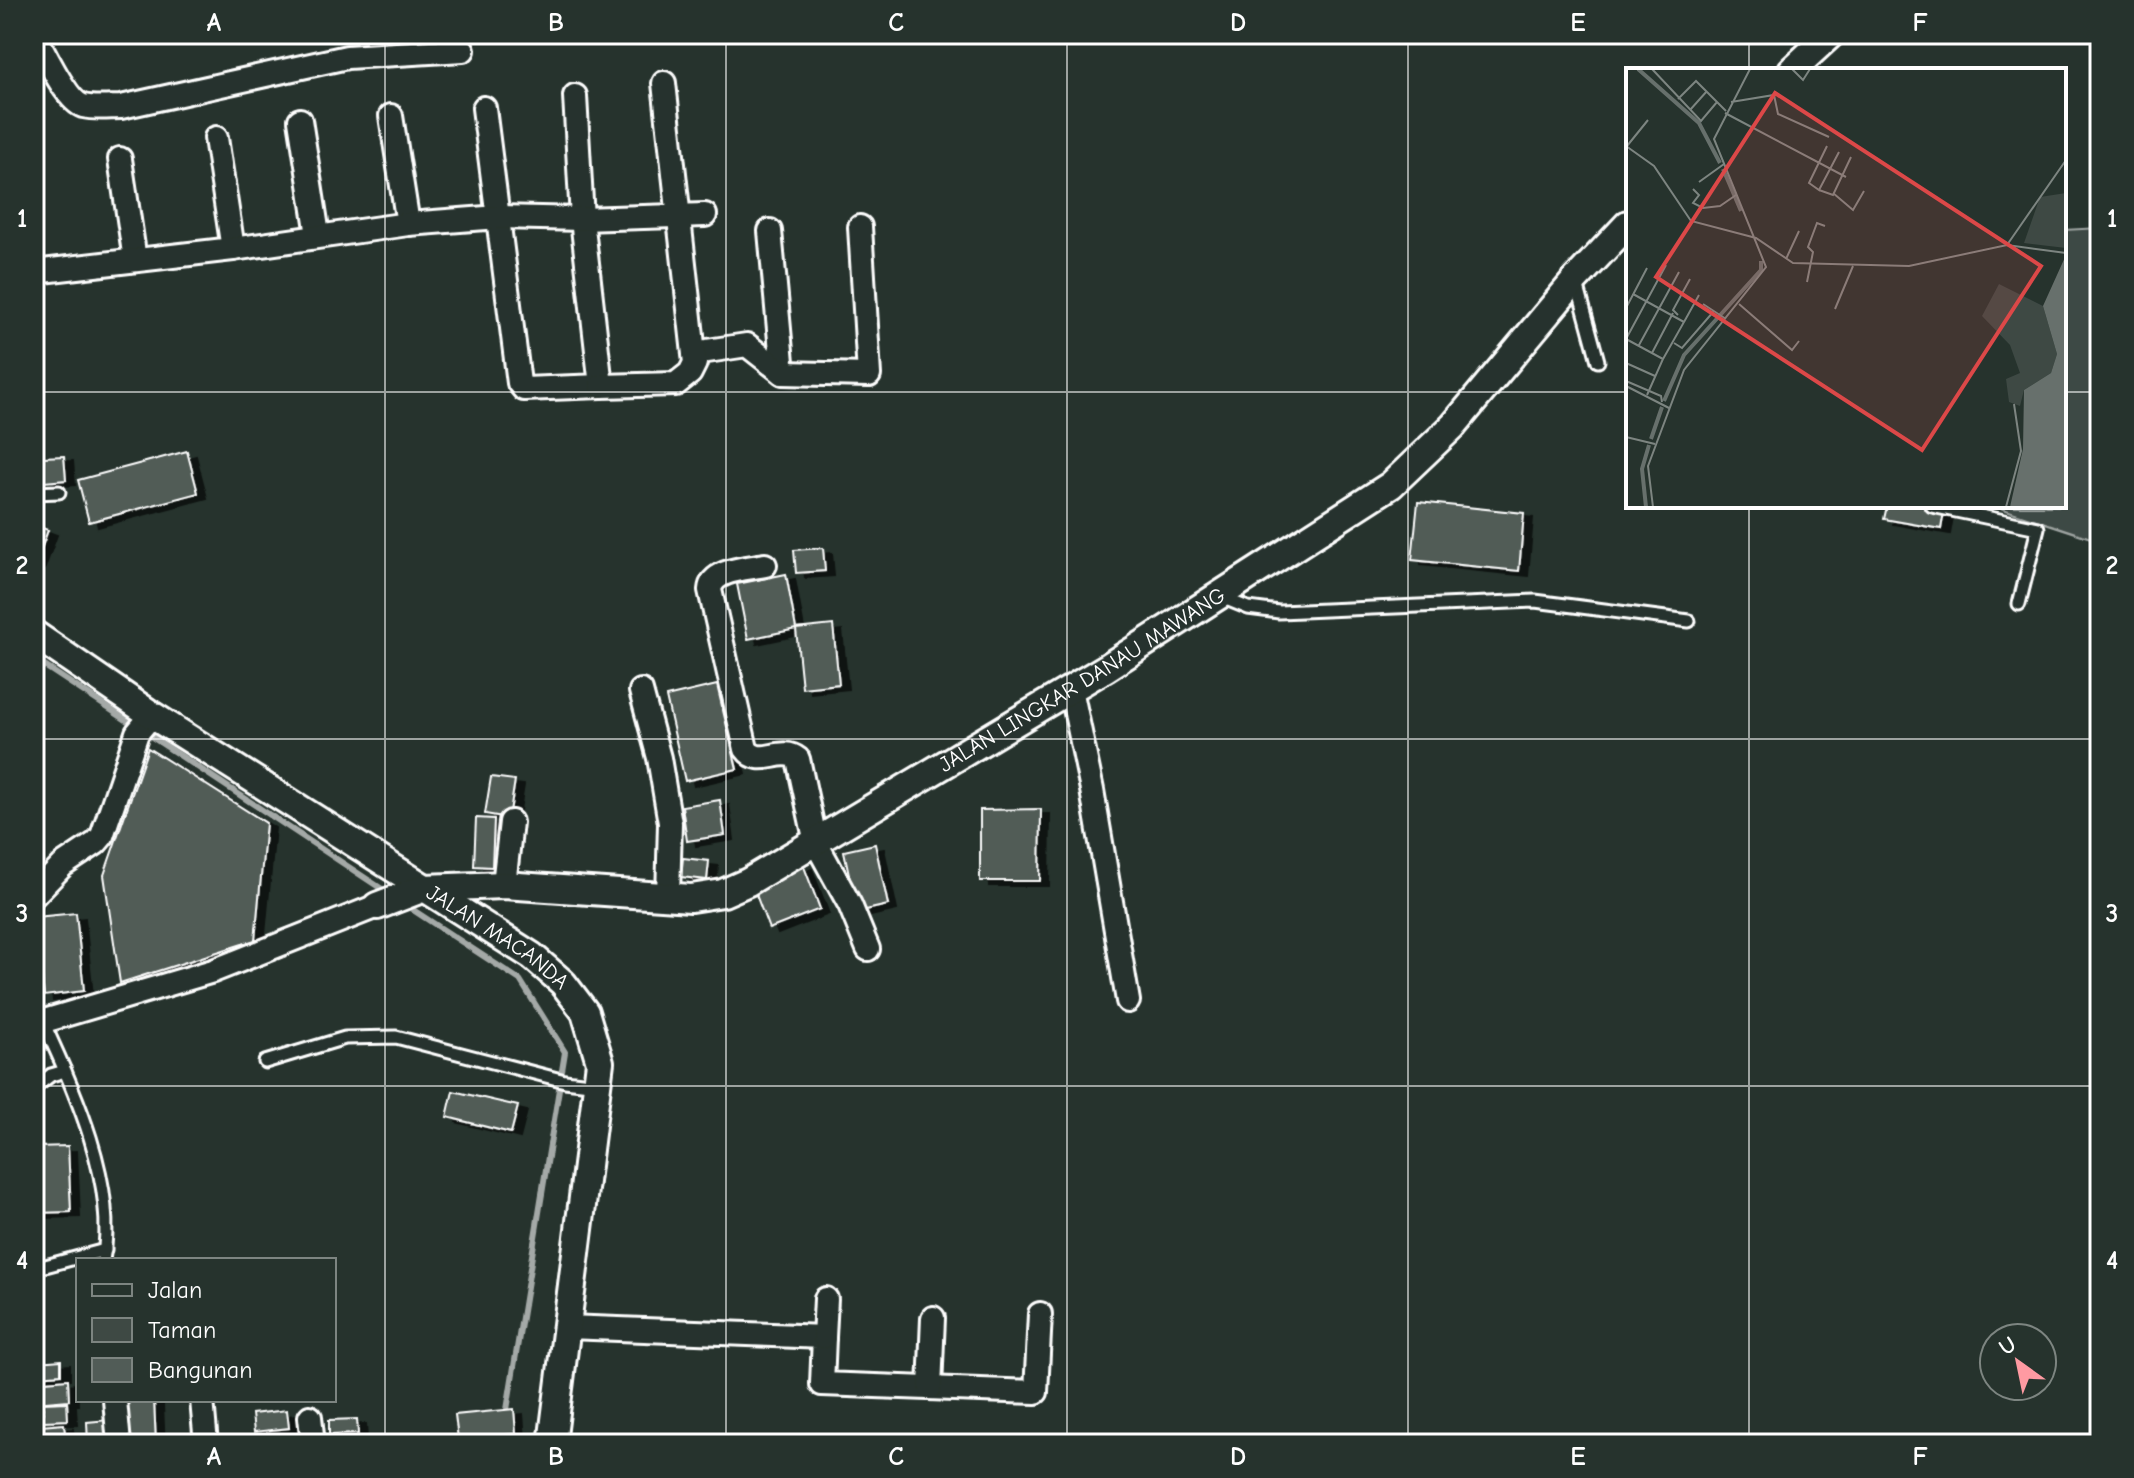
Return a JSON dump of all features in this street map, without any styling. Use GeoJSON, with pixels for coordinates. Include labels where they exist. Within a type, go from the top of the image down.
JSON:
{"type":"FeatureCollection","features":[{"type":"Feature","properties":{"kind":"street"},"geometry":{"type":"LineString","coordinates":[[34,34],[67,92],[80,106],[88,107],[121,107],[347,57],[463,50]]}},
{"type":"Feature","properties":{"kind":"street"},"geometry":{"type":"LineString","coordinates":[[1805,65],[1831,34]]}},
{"type":"Feature","properties":{"kind":"street"},"geometry":{"type":"LineString","coordinates":[[484,108],[519,383],[524,389],[676,384],[690,373],[695,363],[664,83]]}},
{"type":"Feature","properties":{"kind":"street"},"geometry":{"type":"LineString","coordinates":[[575,96],[582,219],[601,386]]}},
{"type":"Feature","properties":{"kind":"street"},"geometry":{"type":"LineString","coordinates":[[391,116],[408,224]]}},
{"type":"Feature","properties":{"kind":"street"},"geometry":{"type":"LineString","coordinates":[[300,120],[318,235]]}},
{"type":"Feature","properties":{"kind":"street"},"geometry":{"type":"LineString","coordinates":[[216,138],[233,249]]}},
{"type":"Feature","properties":{"kind":"street"},"geometry":{"type":"LineString","coordinates":[[120,159],[135,260]]}},
{"type":"Feature","properties":{"kind":"street"},"geometry":{"type":"LineString","coordinates":[[34,272],[233,249],[408,224],[499,217],[582,219],[705,215]]}},
{"type":"Feature","properties":{"kind":"street","name":"JALAN LINGKAR DANAU MAWANG"},"geometry":{"type":"LineString","coordinates":[[377,906],[416,891],[504,885],[691,898],[723,893],[748,882],[1071,689],[1391,485],[1453,426],[1576,279],[1626,226]]}},
{"type":"Feature","properties":{"kind":"street"},"geometry":{"type":"LineString","coordinates":[[694,353],[747,345],[783,373],[869,375],[860,227]]}},
{"type":"Feature","properties":{"kind":"street"},"geometry":{"type":"LineString","coordinates":[[770,231],[783,373]]}},
{"type":"Feature","properties":{"kind":"street"},"geometry":{"type":"LineString","coordinates":[[765,565],[717,576],[711,582],[710,590],[746,749],[757,759],[785,754],[798,759],[816,843],[850,905],[868,949]]}},
{"type":"Feature","properties":{"kind":"street","name":"JALAN MACANDA"},"geometry":{"type":"LineString","coordinates":[[34,634],[146,723],[416,891],[532,956],[563,983],[585,1012],[600,1062],[593,1085],[552,1444]]}},
{"type":"Feature","properties":{"kind":"street"},"geometry":{"type":"LineString","coordinates":[[1071,689],[1092,790],[1128,1001]]}},
{"type":"Feature","properties":{"kind":"street"},"geometry":{"type":"LineString","coordinates":[[641,691],[659,758],[670,823],[668,897]]}},
{"type":"Feature","properties":{"kind":"street"},"geometry":{"type":"LineString","coordinates":[[34,895],[63,865],[102,836],[146,723]]}},
{"type":"Feature","properties":{"kind":"street"},"geometry":{"type":"LineString","coordinates":[[504,885],[511,822]]}},
{"type":"Feature","properties":{"kind":"street"},"geometry":{"type":"LineString","coordinates":[[42,1026],[213,971],[377,906]]}},
{"type":"Feature","properties":{"kind":"street"},"geometry":{"type":"LineString","coordinates":[[826,1299],[822,1384],[1036,1392],[1040,1314]]}},
{"type":"Feature","properties":{"kind":"street"},"geometry":{"type":"LineString","coordinates":[[930,1388],[933,1318]]}},
{"type":"Feature","properties":{"kind":"street"},"geometry":{"type":"LineString","coordinates":[[567,1327],[824,1337]]}},
{"type":"Feature","properties":{"kind":"street"},"geometry":{"type":"LineString","coordinates":[[115,1402],[119,1444]]}},
{"type":"Feature","properties":{"kind":"street"},"geometry":{"type":"LineString","coordinates":[[202,1402],[206,1444]]}},
{"type":"Feature","properties":{"kind":"street"},"geometry":{"type":"LineString","coordinates":[[310,1417],[313,1444]]}},
{"type":"Feature","properties":{"kind":"lane"},"geometry":{"type":"LineString","coordinates":[[1576,279],[1598,361]]}},
{"type":"Feature","properties":{"kind":"lane"},"geometry":{"type":"LineString","coordinates":[[34,493],[59,492]]}},
{"type":"Feature","properties":{"kind":"lane"},"geometry":{"type":"LineString","coordinates":[[1942,508],[2038,528],[2019,604]]}},
{"type":"Feature","properties":{"kind":"lane"},"geometry":{"type":"LineString","coordinates":[[1217,595],[1248,608],[1279,612],[1535,601],[1689,621]]}},
{"type":"Feature","properties":{"kind":"lane"},"geometry":{"type":"LineString","coordinates":[[42,1026],[57,1051],[83,1115],[103,1189],[104,1255]]}},
{"type":"Feature","properties":{"kind":"lane"},"geometry":{"type":"LineString","coordinates":[[265,1062],[345,1038],[396,1037],[565,1081],[593,1085]]}},
{"type":"Feature","properties":{"kind":"lane"},"geometry":{"type":"LineString","coordinates":[[34,1088],[51,1075],[65,1071]]}},
{"type":"Feature","properties":{"kind":"lane"},"geometry":{"type":"LineString","coordinates":[[34,1269],[76,1261]]}},
{"type":"Feature","properties":{"kind":"green space"},"geometry":{"type":"Polygon","coordinates":[[[2100,228],[2100,541],[2000,508],[2066,508],[2066,230],[2100,228]]]}},
{"type":"Feature","properties":{"kind":"building"},"geometry":{"type":"Polygon","coordinates":[[[187,451],[198,493],[89,522],[78,480],[187,451]]]}},
{"type":"Feature","properties":{"kind":"building"},"geometry":{"type":"Polygon","coordinates":[[[64,456],[66,480],[44,482],[43,457],[64,456]]]}},
{"type":"Feature","properties":{"kind":"building"},"geometry":{"type":"Polygon","coordinates":[[[1418,502],[1524,513],[1519,571],[1412,560],[1418,502]]]}},
{"type":"Feature","properties":{"kind":"building"},"geometry":{"type":"Polygon","coordinates":[[[1887,508],[1945,508],[1941,529],[1884,519],[1887,508]]]}},
{"type":"Feature","properties":{"kind":"building"},"geometry":{"type":"Polygon","coordinates":[[[34,525],[48,530],[34,568],[34,525]]]}},
{"type":"Feature","properties":{"kind":"building"},"geometry":{"type":"Polygon","coordinates":[[[823,548],[825,571],[796,573],[794,550],[823,548]]]}},
{"type":"Feature","properties":{"kind":"building"},"geometry":{"type":"Polygon","coordinates":[[[786,574],[796,629],[748,639],[737,584],[786,574]]]}},
{"type":"Feature","properties":{"kind":"building"},"geometry":{"type":"Polygon","coordinates":[[[833,625],[839,684],[802,688],[796,629],[833,625]]]}},
{"type":"Feature","properties":{"kind":"building"},"geometry":{"type":"Polygon","coordinates":[[[717,685],[737,769],[685,781],[666,697],[717,685]]]}},
{"type":"Feature","properties":{"kind":"building"},"geometry":{"type":"Polygon","coordinates":[[[148,748],[266,823],[255,940],[120,983],[104,875],[148,748]]]}},
{"type":"Feature","properties":{"kind":"building"},"geometry":{"type":"Polygon","coordinates":[[[491,777],[515,780],[509,818],[485,814],[491,777]]]}},
{"type":"Feature","properties":{"kind":"building"},"geometry":{"type":"Polygon","coordinates":[[[720,800],[725,835],[687,841],[682,806],[720,800]]]}},
{"type":"Feature","properties":{"kind":"building"},"geometry":{"type":"Polygon","coordinates":[[[1041,809],[1040,881],[980,881],[980,810],[1041,809]]]}},
{"type":"Feature","properties":{"kind":"building"},"geometry":{"type":"Polygon","coordinates":[[[476,818],[494,819],[492,867],[474,866],[476,818]]]}},
{"type":"Feature","properties":{"kind":"building"},"geometry":{"type":"Polygon","coordinates":[[[875,844],[888,905],[857,912],[844,851],[875,844]]]}},
{"type":"Feature","properties":{"kind":"building"},"geometry":{"type":"Polygon","coordinates":[[[683,858],[709,861],[707,880],[681,877],[683,858]]]}},
{"type":"Feature","properties":{"kind":"building"},"geometry":{"type":"Polygon","coordinates":[[[803,864],[820,909],[769,929],[752,884],[803,864]]]}},
{"type":"Feature","properties":{"kind":"building"},"geometry":{"type":"Polygon","coordinates":[[[76,913],[84,991],[44,996],[36,917],[76,913]]]}},
{"type":"Feature","properties":{"kind":"building"},"geometry":{"type":"Polygon","coordinates":[[[453,1091],[518,1106],[511,1133],[447,1117],[453,1091]]]}},
{"type":"Feature","properties":{"kind":"building"},"geometry":{"type":"Polygon","coordinates":[[[68,1146],[71,1212],[34,1213],[34,1147],[68,1146]]]}},
{"type":"Feature","properties":{"kind":"building"},"geometry":{"type":"Polygon","coordinates":[[[61,1360],[61,1374],[38,1376],[37,1362],[61,1360]]]}},
{"type":"Feature","properties":{"kind":"building"},"geometry":{"type":"Polygon","coordinates":[[[68,1379],[69,1400],[34,1403],[34,1382],[68,1379]]]}},
{"type":"Feature","properties":{"kind":"building"},"geometry":{"type":"Polygon","coordinates":[[[67,1402],[68,1420],[43,1421],[43,1403],[67,1402]]]}},
{"type":"Feature","properties":{"kind":"building"},"geometry":{"type":"Polygon","coordinates":[[[127,1402],[154,1402],[156,1444],[129,1444],[127,1402]]]}},
{"type":"Feature","properties":{"kind":"building"},"geometry":{"type":"Polygon","coordinates":[[[514,1409],[516,1434],[458,1439],[455,1415],[514,1409]]]}},
{"type":"Feature","properties":{"kind":"building"},"geometry":{"type":"Polygon","coordinates":[[[287,1410],[289,1428],[254,1432],[252,1414],[287,1410]]]}},
{"type":"Feature","properties":{"kind":"building"},"geometry":{"type":"Polygon","coordinates":[[[357,1419],[358,1434],[329,1435],[329,1420],[357,1419]]]}},
{"type":"Feature","properties":{"kind":"building"},"geometry":{"type":"Polygon","coordinates":[[[108,1420],[109,1444],[88,1444],[87,1422],[108,1420]]]}},
{"type":"Feature","properties":{"kind":"building"},"geometry":{"type":"Polygon","coordinates":[[[64,1424],[66,1444],[43,1444],[41,1426],[64,1424]]]}},
{"type":"Feature","properties":{"kind":"waterway"},"geometry":{"type":"LineString","coordinates":[[34,659],[388,893]]}},
{"type":"Feature","properties":{"kind":"waterway"},"geometry":{"type":"LineString","coordinates":[[404,904],[520,980],[565,1052],[506,1416]]}},
{"type":"Feature","properties":{"kind":"waterway"},"geometry":{"type":"LineString","coordinates":[[501,1444],[504,1428]]}}]}
